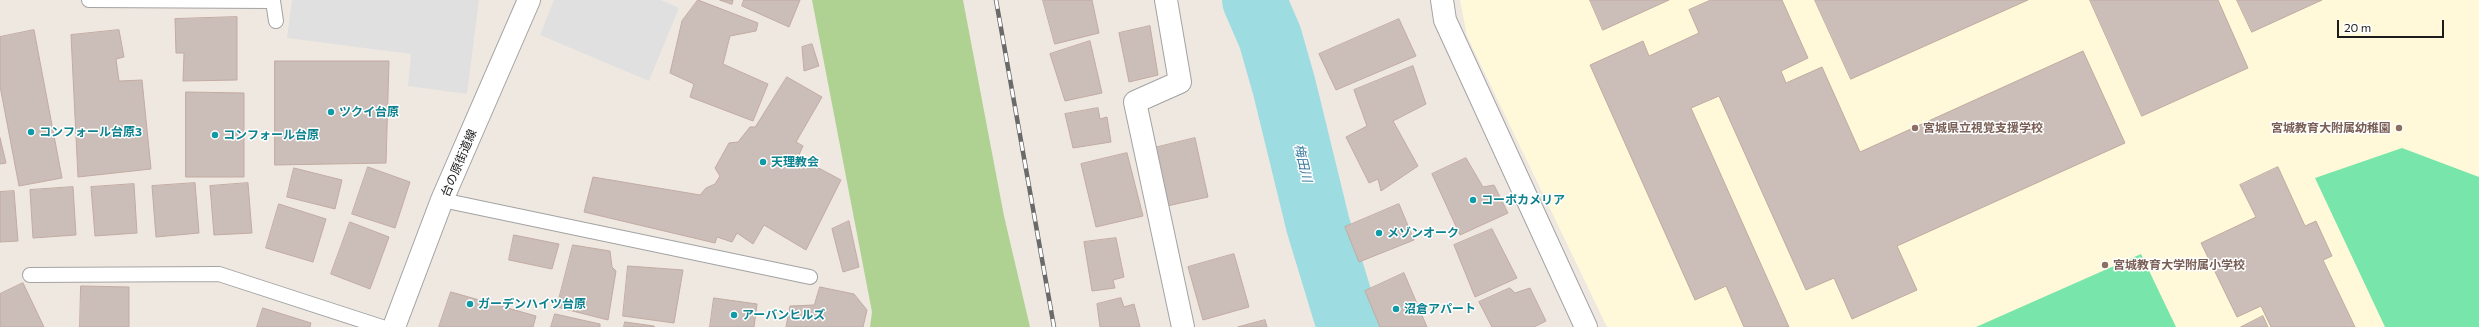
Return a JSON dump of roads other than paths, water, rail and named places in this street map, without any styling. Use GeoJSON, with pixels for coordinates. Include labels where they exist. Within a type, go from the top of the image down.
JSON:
{"type":"FeatureCollection","features":[{"type":"Feature","properties":{"kind":"street","name":"台の原街道線"},"geometry":{"type":"LineString","coordinates":[[394,327],[442,200],[528,0]]}},
{"type":"Feature","properties":{"kind":"street"},"geometry":{"type":"LineString","coordinates":[[1166,0],[1180,82],[1135,102],[1183,327]]}},
{"type":"Feature","properties":{"kind":"street"},"geometry":{"type":"LineString","coordinates":[[1442,0],[1445,20],[1586,327]]}},
{"type":"Feature","properties":{"kind":"lane"},"geometry":{"type":"LineString","coordinates":[[89,0],[273,1],[276,21]]}},
{"type":"Feature","properties":{"kind":"lane"},"geometry":{"type":"LineString","coordinates":[[442,200],[810,277]]}},
{"type":"Feature","properties":{"kind":"lane"},"geometry":{"type":"LineString","coordinates":[[30,275],[219,274],[382,327]]}},
{"type":"Feature","properties":{"kind":"waterway","name":"梅田川"},"geometry":{"type":"LineString","coordinates":[[1254,0],[1270,37],[1284,86],[1318,225],[1349,327]]}},
{"type":"Feature","properties":{"kind":"railway"},"geometry":{"type":"LineString","coordinates":[[996,0],[1054,327]]}},
{"type":"Feature","properties":{"kind":"place","name":"ツクイ台原"},"geometry":{"type":"Point","coordinates":[331,112]}},
{"type":"Feature","properties":{"kind":"place","name":"宮城県立視覚支援学校"},"geometry":{"type":"Point","coordinates":[1915,128]}},
{"type":"Feature","properties":{"kind":"place","name":"宮城教育大附属幼稚園"},"geometry":{"type":"Point","coordinates":[2399,128]}},
{"type":"Feature","properties":{"kind":"place","name":"コンフォール台原3"},"geometry":{"type":"Point","coordinates":[31,132]}},
{"type":"Feature","properties":{"kind":"place","name":"コンフォール台原"},"geometry":{"type":"Point","coordinates":[215,135]}},
{"type":"Feature","properties":{"kind":"place","name":"天理教会"},"geometry":{"type":"Point","coordinates":[763,162]}},
{"type":"Feature","properties":{"kind":"place","name":"コーポカメリア"},"geometry":{"type":"Point","coordinates":[1473,200]}},
{"type":"Feature","properties":{"kind":"place","name":"メゾンオーク"},"geometry":{"type":"Point","coordinates":[1379,233]}},
{"type":"Feature","properties":{"kind":"place","name":"宮城教育大学附属小学校"},"geometry":{"type":"Point","coordinates":[2105,265]}},
{"type":"Feature","properties":{"kind":"place","name":"ガーデンハイツ台原"},"geometry":{"type":"Point","coordinates":[470,304]}},
{"type":"Feature","properties":{"kind":"place","name":"沼倉アパート"},"geometry":{"type":"Point","coordinates":[1396,309]}},
{"type":"Feature","properties":{"kind":"place","name":"アーバンヒルズ"},"geometry":{"type":"Point","coordinates":[734,315]}}]}
